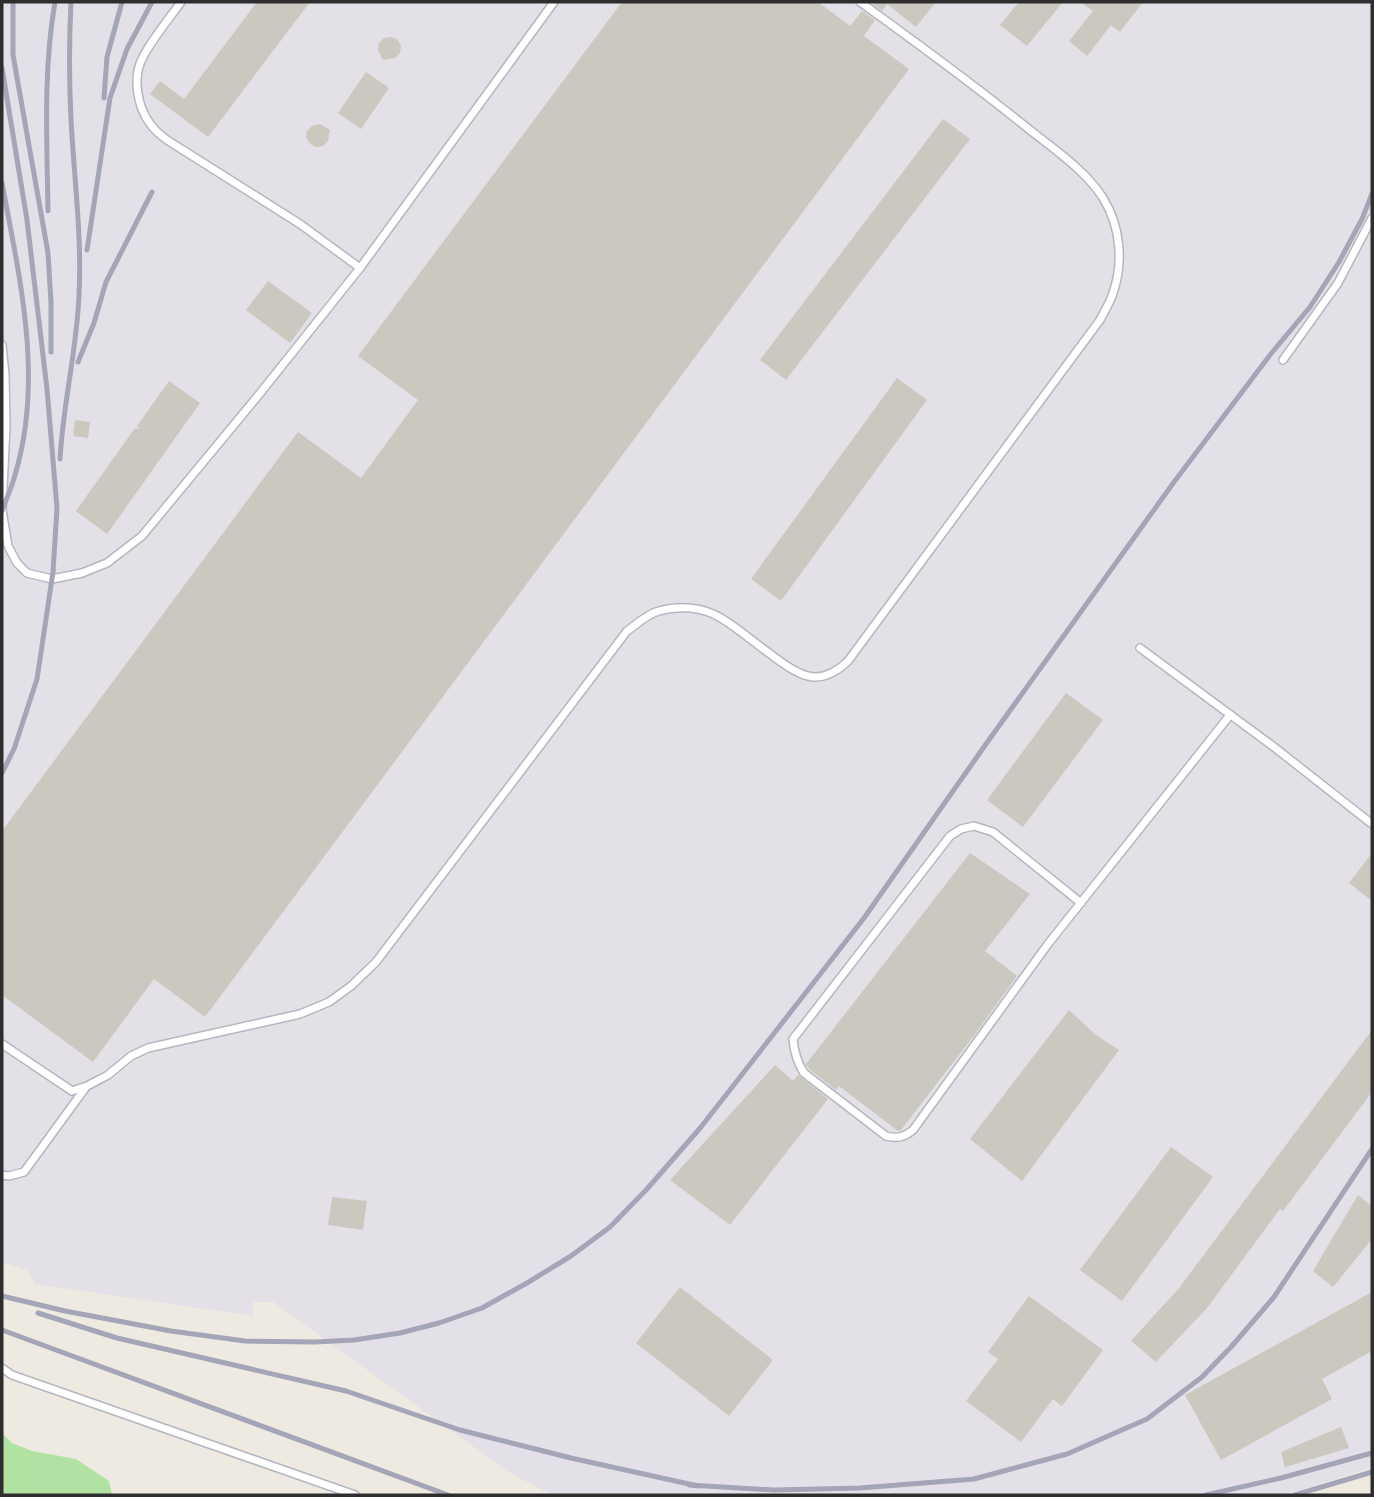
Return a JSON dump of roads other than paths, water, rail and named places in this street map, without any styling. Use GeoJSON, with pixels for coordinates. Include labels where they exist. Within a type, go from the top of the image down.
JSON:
{"type":"FeatureCollection","features":[{"type":"Feature","properties":{"kind":"lane"},"geometry":{"type":"LineString","coordinates":[[181,2],[142,58],[137,78],[142,109],[151,125],[167,140],[300,224],[360,268]]}},
{"type":"Feature","properties":{"kind":"lane"},"geometry":{"type":"LineString","coordinates":[[2,345],[6,426],[2,510],[8,546],[17,563],[27,573],[52,579],[82,573],[107,563],[142,536],[360,268],[554,2]]}},
{"type":"Feature","properties":{"kind":"lane"},"geometry":{"type":"LineString","coordinates":[[2,1044],[72,1091],[108,1075],[131,1056],[148,1048],[300,1014],[329,1002],[376,962],[627,631],[651,614],[684,607],[720,617],[798,674],[813,677],[830,674],[848,660],[1100,320],[1112,298],[1119,258],[1118,238],[1112,216],[1103,198],[1084,175],[961,75],[860,2]]}},
{"type":"Feature","properties":{"kind":"lane"},"geometry":{"type":"LineString","coordinates":[[1283,360],[1338,283],[1372,218]]}},
{"type":"Feature","properties":{"kind":"lane"},"geometry":{"type":"LineString","coordinates":[[1140,648],[1372,824]]}},
{"type":"Feature","properties":{"kind":"lane"},"geometry":{"type":"LineString","coordinates":[[1081,903],[993,832],[974,826],[961,829],[950,836],[793,1039],[798,1063],[804,1073],[886,1136],[896,1139],[913,1130],[1048,944],[1081,903],[1230,715]]}},
{"type":"Feature","properties":{"kind":"lane"},"geometry":{"type":"LineString","coordinates":[[2,1175],[24,1172],[87,1086]]}},
{"type":"Feature","properties":{"kind":"lane"},"geometry":{"type":"LineString","coordinates":[[2,1368],[12,1376],[355,1495]]}},
{"type":"Feature","properties":{"kind":"railway"},"geometry":{"type":"LineString","coordinates":[[13,2],[13,55],[48,253],[51,352]]}},
{"type":"Feature","properties":{"kind":"railway"},"geometry":{"type":"LineString","coordinates":[[48,211],[47,80],[55,2]]}},
{"type":"Feature","properties":{"kind":"railway"},"geometry":{"type":"LineString","coordinates":[[60,459],[76,336],[80,273],[70,90],[71,2]]}},
{"type":"Feature","properties":{"kind":"railway"},"geometry":{"type":"LineString","coordinates":[[104,98],[107,57],[122,2]]}},
{"type":"Feature","properties":{"kind":"railway"},"geometry":{"type":"LineString","coordinates":[[87,250],[110,98],[127,49],[152,2]]}},
{"type":"Feature","properties":{"kind":"railway"},"geometry":{"type":"LineString","coordinates":[[2,68],[27,220],[47,389],[57,508],[53,572],[37,679],[14,749],[2,773]]}},
{"type":"Feature","properties":{"kind":"railway"},"geometry":{"type":"LineString","coordinates":[[2,183],[22,293],[28,366],[24,439],[14,480],[2,511]]}},
{"type":"Feature","properties":{"kind":"railway"},"geometry":{"type":"LineString","coordinates":[[78,362],[94,323],[106,282],[152,192]]}},
{"type":"Feature","properties":{"kind":"railway"},"geometry":{"type":"LineString","coordinates":[[2,1296],[171,1331],[245,1341],[354,1340],[400,1333],[482,1308],[571,1256],[610,1227],[701,1127],[864,918],[1174,482],[1270,355],[1310,307],[1339,262],[1372,194]]}},
{"type":"Feature","properties":{"kind":"railway"},"geometry":{"type":"LineString","coordinates":[[689,1485],[774,1490],[860,1488],[974,1479],[1067,1454],[1147,1419],[1202,1377],[1274,1297],[1372,1149]]}},
{"type":"Feature","properties":{"kind":"railway"},"geometry":{"type":"LineString","coordinates":[[38,1313],[117,1338],[346,1391],[460,1430],[698,1486]]}},
{"type":"Feature","properties":{"kind":"railway"},"geometry":{"type":"LineString","coordinates":[[2,1330],[448,1495]]}},
{"type":"Feature","properties":{"kind":"railway"},"geometry":{"type":"LineString","coordinates":[[1206,1495],[1372,1453]]}},
{"type":"Feature","properties":{"kind":"railway"},"geometry":{"type":"LineString","coordinates":[[1295,1495],[1372,1472]]}}]}
